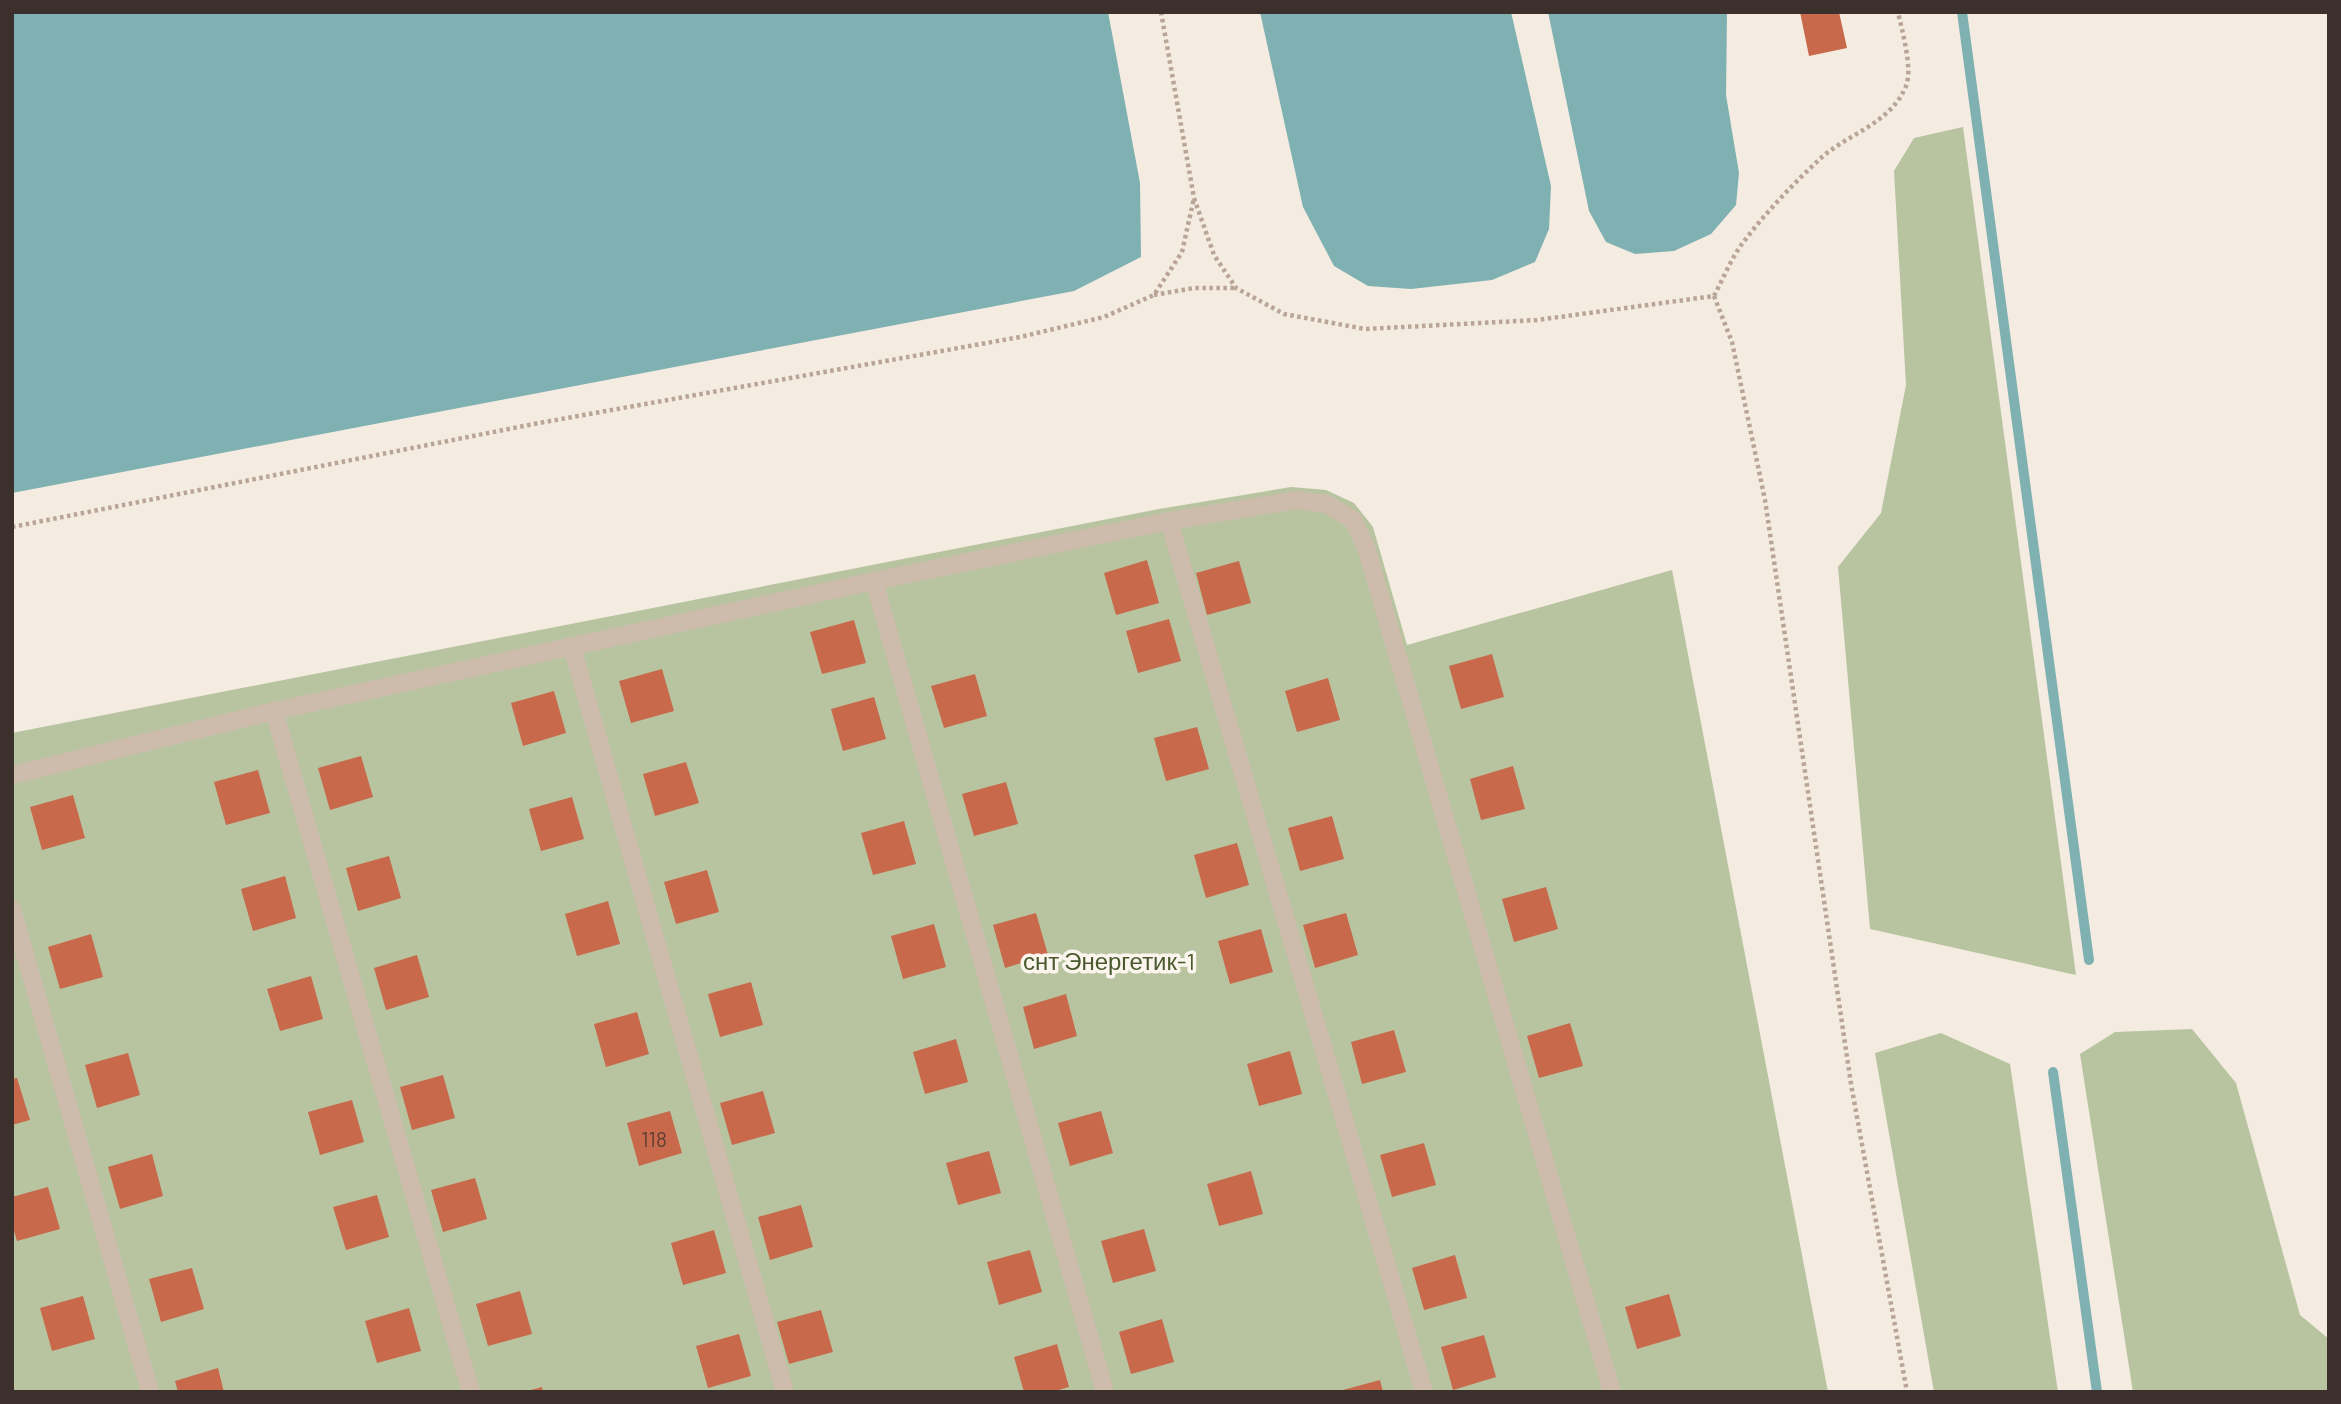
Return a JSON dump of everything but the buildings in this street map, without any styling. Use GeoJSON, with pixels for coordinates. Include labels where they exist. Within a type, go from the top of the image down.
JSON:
{"type":"FeatureCollection","features":[{"type":"Feature","properties":{"kind":"lane"},"geometry":{"type":"LineString","coordinates":[[12,775],[274,711],[874,581],[1170,521],[1297,500],[1327,503],[1353,520],[1366,547],[1612,1392]]}},
{"type":"Feature","properties":{"kind":"lane"},"geometry":{"type":"LineString","coordinates":[[1170,521],[1424,1392]]}},
{"type":"Feature","properties":{"kind":"lane"},"geometry":{"type":"LineString","coordinates":[[874,581],[1105,1392]]}},
{"type":"Feature","properties":{"kind":"lane"},"geometry":{"type":"LineString","coordinates":[[572,647],[785,1392]]}},
{"type":"Feature","properties":{"kind":"lane"},"geometry":{"type":"LineString","coordinates":[[274,711],[471,1392]]}},
{"type":"Feature","properties":{"kind":"lane"},"geometry":{"type":"LineString","coordinates":[[12,908],[149,1392]]}},
{"type":"Feature","properties":{"kind":"path"},"geometry":{"type":"LineString","coordinates":[[1161,12],[1194,198],[1214,254],[1236,288]]}},
{"type":"Feature","properties":{"kind":"path"},"geometry":{"type":"LineString","coordinates":[[1714,296],[1742,245],[1791,188],[1824,155],[1879,119],[1899,101],[1908,82],[1907,56],[1898,12]]}},
{"type":"Feature","properties":{"kind":"path"},"geometry":{"type":"LineString","coordinates":[[1154,295],[1182,252],[1194,198]]}},
{"type":"Feature","properties":{"kind":"path"},"geometry":{"type":"LineString","coordinates":[[12,527],[538,423],[1020,337],[1104,317],[1154,295],[1194,288],[1236,288],[1284,314],[1365,329],[1537,320],[1714,296]]}},
{"type":"Feature","properties":{"kind":"path"},"geometry":{"type":"LineString","coordinates":[[1714,296],[1732,342],[1765,500],[1851,1084],[1907,1392]]}},
{"type":"Feature","properties":{"kind":"green space"},"geometry":{"type":"Polygon","coordinates":[[[1963,127],[2076,975],[1870,929],[1838,567],[1881,513],[1906,385],[1894,171],[1914,138],[1963,127]]]}},
{"type":"Feature","properties":{"kind":"green space","name":"снт Энергетик-1"},"geometry":{"type":"Polygon","coordinates":[[[1291,487],[1326,490],[1354,503],[1373,527],[1407,645],[1672,570],[1828,1392],[12,1392],[12,733],[1159,509],[1291,487]]]}},
{"type":"Feature","properties":{"kind":"green space"},"geometry":{"type":"Polygon","coordinates":[[[2192,1029],[2236,1083],[2300,1315],[2329,1339],[2329,1392],[2133,1392],[2080,1054],[2115,1032],[2192,1029]]]}},
{"type":"Feature","properties":{"kind":"green space"},"geometry":{"type":"Polygon","coordinates":[[[1941,1033],[2010,1064],[2058,1392],[1934,1392],[1875,1053],[1941,1033]]]}},
{"type":"Feature","properties":{"kind":"water"},"geometry":{"type":"Polygon","coordinates":[[[12,12],[1108,12],[1140,183],[1141,257],[1074,291],[12,493],[12,12]]]}},
{"type":"Feature","properties":{"kind":"water"},"geometry":{"type":"Polygon","coordinates":[[[1260,12],[1511,12],[1551,186],[1549,229],[1535,262],[1492,280],[1411,289],[1368,286],[1334,266],[1303,207],[1260,12]]]}},
{"type":"Feature","properties":{"kind":"water"},"geometry":{"type":"Polygon","coordinates":[[[1548,12],[1727,12],[1726,95],[1739,173],[1736,205],[1711,234],[1674,251],[1635,254],[1606,242],[1589,211],[1548,12]]]}},
{"type":"Feature","properties":{"kind":"waterway"},"geometry":{"type":"LineString","coordinates":[[1962,12],[2089,960]]}},
{"type":"Feature","properties":{"kind":"waterway"},"geometry":{"type":"LineString","coordinates":[[2053,1072],[2097,1392]]}}]}
